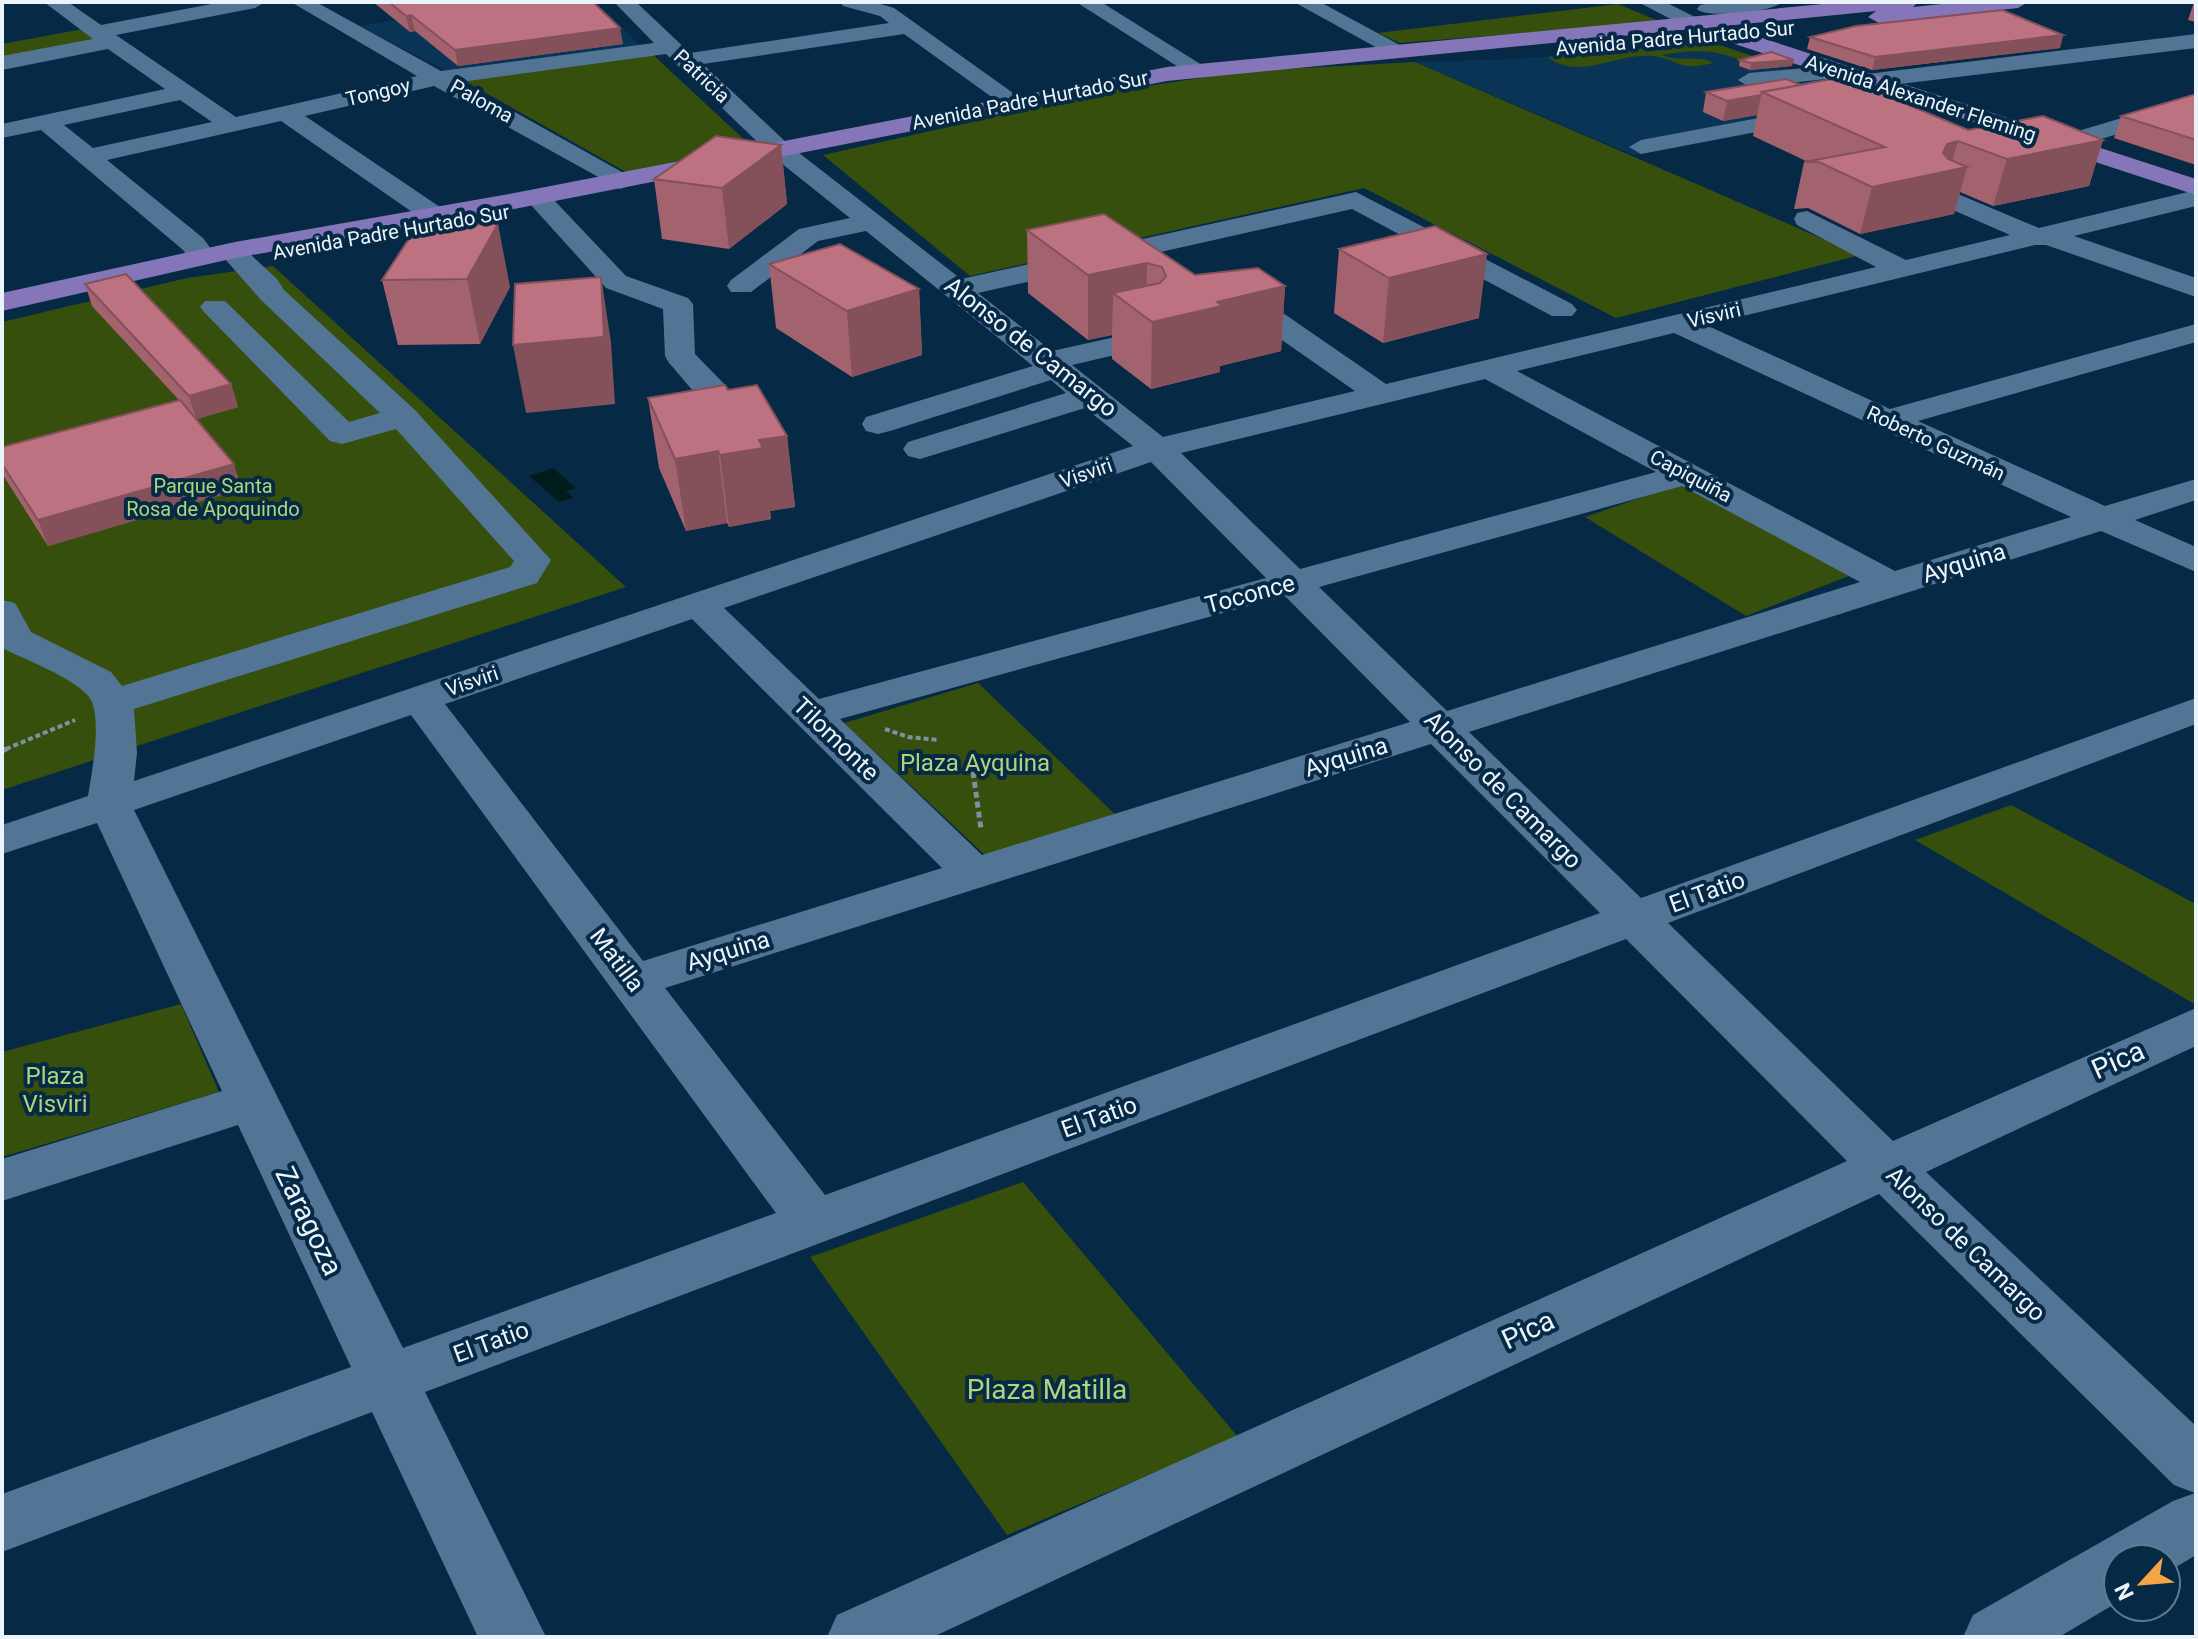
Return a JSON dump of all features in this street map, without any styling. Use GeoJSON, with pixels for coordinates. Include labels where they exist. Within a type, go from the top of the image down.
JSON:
{"type":"FeatureCollection","features":[{"type":"Feature","properties":{"kind":"main road","name":"Avenida Padre Hurtado Sur"},"geometry":{"type":"LineString","coordinates":[[2,302],[202,256],[620,181],[1199,70],[1702,16],[1908,2]]}},
{"type":"Feature","properties":{"kind":"main road","name":"Avenida Padre Hurtado Sur"},"geometry":{"type":"LineString","coordinates":[[1331,58],[1487,55],[1724,34],[2018,2]]}},
{"type":"Feature","properties":{"kind":"main road","name":"Avenida Alexander Fleming"},"geometry":{"type":"LineString","coordinates":[[1702,16],[1724,34],[1838,72],[1874,98],[1920,98],[2196,187]]}},
{"type":"Feature","properties":{"kind":"main road","name":"Avenida Padre Hurtado Sur"},"geometry":{"type":"LineString","coordinates":[[2,313],[239,259],[544,205],[718,169],[780,150]]}},
{"type":"Feature","properties":{"kind":"street"},"geometry":{"type":"LineString","coordinates":[[54,2],[232,125]]}},
{"type":"Feature","properties":{"kind":"street"},"geometry":{"type":"LineString","coordinates":[[2,63],[98,33],[255,2]]}},
{"type":"Feature","properties":{"kind":"street","name":"Paloma"},"geometry":{"type":"LineString","coordinates":[[301,2],[620,181]]}},
{"type":"Feature","properties":{"kind":"street","name":"Patricia"},"geometry":{"type":"LineString","coordinates":[[624,2],[780,150]]}},
{"type":"Feature","properties":{"kind":"street"},"geometry":{"type":"LineString","coordinates":[[860,5],[915,2]]}},
{"type":"Feature","properties":{"kind":"street"},"geometry":{"type":"LineString","coordinates":[[1086,2],[1199,70]]}},
{"type":"Feature","properties":{"kind":"street"},"geometry":{"type":"LineString","coordinates":[[1304,2],[1398,50]]}},
{"type":"Feature","properties":{"kind":"street","name":"Avenida Alexander Fleming"},"geometry":{"type":"LineString","coordinates":[[1648,2],[1702,16]]}},
{"type":"Feature","properties":{"kind":"street","name":"Avenida Padre Hurtado Sur"},"geometry":{"type":"LineString","coordinates":[[1702,16],[1772,2]]}},
{"type":"Feature","properties":{"kind":"street"},"geometry":{"type":"LineString","coordinates":[[860,5],[887,12],[1015,103]]}},
{"type":"Feature","properties":{"kind":"street","name":"Tongoy"},"geometry":{"type":"LineString","coordinates":[[88,157],[441,78],[909,27]]}},
{"type":"Feature","properties":{"kind":"street"},"geometry":{"type":"LineString","coordinates":[[2,41],[98,33]]}},
{"type":"Feature","properties":{"kind":"street"},"geometry":{"type":"LineString","coordinates":[[1874,98],[2196,41]]}},
{"type":"Feature","properties":{"kind":"street"},"geometry":{"type":"LineString","coordinates":[[1749,80],[1838,72]]}},
{"type":"Feature","properties":{"kind":"street"},"geometry":{"type":"LineString","coordinates":[[2,131],[185,92]]}},
{"type":"Feature","properties":{"kind":"street"},"geometry":{"type":"LineString","coordinates":[[1874,98],[1920,98]]}},
{"type":"Feature","properties":{"kind":"street"},"geometry":{"type":"LineString","coordinates":[[2060,144],[2196,103]]}},
{"type":"Feature","properties":{"kind":"street"},"geometry":{"type":"LineString","coordinates":[[1641,147],[1838,110]]}},
{"type":"Feature","properties":{"kind":"street"},"geometry":{"type":"LineString","coordinates":[[285,113],[434,215]]}},
{"type":"Feature","properties":{"kind":"street"},"geometry":{"type":"LineString","coordinates":[[46,122],[193,244],[202,256]]}},
{"type":"Feature","properties":{"kind":"street","name":"Alonso de Camargo"},"geometry":{"type":"LineString","coordinates":[[780,150],[1157,449],[1885,1166],[2196,1466]]}},
{"type":"Feature","properties":{"kind":"street"},"geometry":{"type":"LineString","coordinates":[[1946,197],[2044,237],[2196,288]]}},
{"type":"Feature","properties":{"kind":"street","name":"Visviri"},"geometry":{"type":"LineString","coordinates":[[2,840],[1157,449],[2196,198]]}},
{"type":"Feature","properties":{"kind":"street"},"geometry":{"type":"LineString","coordinates":[[956,289],[1356,200],[1562,310]]}},
{"type":"Feature","properties":{"kind":"street"},"geometry":{"type":"LineString","coordinates":[[544,205],[580,263],[618,295],[678,304],[680,356],[724,402]]}},
{"type":"Feature","properties":{"kind":"street"},"geometry":{"type":"LineString","coordinates":[[1807,219],[1904,270]]}},
{"type":"Feature","properties":{"kind":"street"},"geometry":{"type":"LineString","coordinates":[[809,269],[844,241],[878,227]]}},
{"type":"Feature","properties":{"kind":"street"},"geometry":{"type":"LineString","coordinates":[[741,286],[809,235],[878,227]]}},
{"type":"Feature","properties":{"kind":"street"},"geometry":{"type":"LineString","coordinates":[[113,702],[524,575],[533,560],[403,417],[271,294],[267,285],[239,259]]}},
{"type":"Feature","properties":{"kind":"street"},"geometry":{"type":"LineString","coordinates":[[885,275],[927,266]]}},
{"type":"Feature","properties":{"kind":"street"},"geometry":{"type":"LineString","coordinates":[[271,294],[215,307],[342,434],[403,417]]}},
{"type":"Feature","properties":{"kind":"street"},"geometry":{"type":"LineString","coordinates":[[1216,328],[1256,319],[1272,319],[1381,395]]}},
{"type":"Feature","properties":{"kind":"street","name":"Roberto Guzmán"},"geometry":{"type":"LineString","coordinates":[[1677,323],[2196,561]]}},
{"type":"Feature","properties":{"kind":"street"},"geometry":{"type":"LineString","coordinates":[[1885,420],[2196,333]]}},
{"type":"Feature","properties":{"kind":"street"},"geometry":{"type":"LineString","coordinates":[[939,388],[1147,339]]}},
{"type":"Feature","properties":{"kind":"street"},"geometry":{"type":"LineString","coordinates":[[890,411],[1049,362]]}},
{"type":"Feature","properties":{"kind":"street","name":"Capiquiña"},"geometry":{"type":"LineString","coordinates":[[1489,369],[1893,585]]}},
{"type":"Feature","properties":{"kind":"street"},"geometry":{"type":"LineString","coordinates":[[920,449],[1092,395]]}},
{"type":"Feature","properties":{"kind":"street","name":"Toconce"},"geometry":{"type":"LineString","coordinates":[[812,714],[1688,474]]}},
{"type":"Feature","properties":{"kind":"street","name":"Ayquina"},"geometry":{"type":"LineString","coordinates":[[633,981],[2196,489]]}},
{"type":"Feature","properties":{"kind":"street","name":"Tilomonte"},"geometry":{"type":"LineString","coordinates":[[698,604],[975,874]]}},
{"type":"Feature","properties":{"kind":"street"},"geometry":{"type":"LineString","coordinates":[[2,611],[15,639],[97,680],[113,702],[116,753],[109,803]]}},
{"type":"Feature","properties":{"kind":"street","name":"Matilla"},"geometry":{"type":"LineString","coordinates":[[420,699],[814,1222]]}},
{"type":"Feature","properties":{"kind":"street","name":"El Tatio"},"geometry":{"type":"LineString","coordinates":[[2,1523],[2196,710]]}},
{"type":"Feature","properties":{"kind":"street","name":"Zaragoza"},"geometry":{"type":"LineString","coordinates":[[109,803],[512,1637]]}},
{"type":"Feature","properties":{"kind":"street","name":"Pica"},"geometry":{"type":"LineString","coordinates":[[861,1637],[2196,1025]]}},
{"type":"Feature","properties":{"kind":"street"},"geometry":{"type":"LineString","coordinates":[[2,1180],[252,1101]]}},
{"type":"Feature","properties":{"kind":"street"},"geometry":{"type":"LineString","coordinates":[[2158,1543],[2196,1521]]}},
{"type":"Feature","properties":{"kind":"street"},"geometry":{"type":"LineString","coordinates":[[1997,1637],[2102,1576]]}},
{"type":"Feature","properties":{"kind":"path"},"geometry":{"type":"LineString","coordinates":[[2,751],[113,702]]}},
{"type":"Feature","properties":{"kind":"shaded area"},"geometry":{"type":"Polygon","coordinates":[[[504,2],[596,2],[643,48],[452,74],[359,26],[504,2]]]}},
{"type":"Feature","properties":{"kind":"shaded area"},"geometry":{"type":"Polygon","coordinates":[[[1701,43],[1719,45],[1893,104],[1633,155],[1415,62],[1516,59],[1701,43]]]}},
{"type":"Feature","properties":{"kind":"shaded area"},"geometry":{"type":"Polygon","coordinates":[[[553,468],[576,488],[566,491],[573,498],[559,502],[529,476],[553,468]]]}},
{"type":"Feature","properties":{"kind":"green space"},"geometry":{"type":"Polygon","coordinates":[[[1618,4],[1661,22],[1400,43],[1378,33],[1618,4]]]}},
{"type":"Feature","properties":{"kind":"green space"},"geometry":{"type":"Polygon","coordinates":[[[83,29],[101,40],[2,60],[2,44],[83,29]]]}},
{"type":"Feature","properties":{"kind":"green space"},"geometry":{"type":"Polygon","coordinates":[[[1701,43],[1719,45],[1783,66],[1760,66],[1714,52],[1699,51],[1662,55],[1713,63],[1685,66],[1652,56],[1638,56],[1572,67],[1548,57],[1701,43]]]}},
{"type":"Feature","properties":{"kind":"green space"},"geometry":{"type":"Polygon","coordinates":[[[650,52],[751,146],[626,172],[461,79],[650,52]]]}},
{"type":"Feature","properties":{"kind":"green space"},"geometry":{"type":"Polygon","coordinates":[[[1415,62],[1860,255],[1616,318],[1364,188],[970,276],[823,155],[1101,93],[1247,71],[1415,62]]]}},
{"type":"Feature","properties":{"kind":"green space","name":"Parque Santa Rosa de Apoquindo"},"geometry":{"type":"Polygon","coordinates":[[[273,266],[626,587],[2,790],[2,322],[187,278],[273,266]]]}},
{"type":"Feature","properties":{"kind":"green space"},"geometry":{"type":"Polygon","coordinates":[[[1689,481],[1854,574],[1746,616],[1585,517],[1689,481]]]}},
{"type":"Feature","properties":{"kind":"green space","name":"Plaza Ayquina"},"geometry":{"type":"Polygon","coordinates":[[[978,683],[1119,818],[987,857],[844,723],[978,683]]]}},
{"type":"Feature","properties":{"kind":"green space"},"geometry":{"type":"Polygon","coordinates":[[[2011,805],[2196,904],[2196,1005],[1915,840],[2011,805]]]}},
{"type":"Feature","properties":{"kind":"green space","name":"Plaza Visviri"},"geometry":{"type":"Polygon","coordinates":[[[181,1004],[219,1092],[2,1157],[2,1052],[181,1004]]]}},
{"type":"Feature","properties":{"kind":"green space","name":"Plaza Matilla"},"geometry":{"type":"Polygon","coordinates":[[[1023,1182],[1238,1437],[1007,1535],[810,1257],[1023,1182]]]}},
{"type":"Feature","properties":{"kind":"building"},"geometry":{"type":"Polygon","coordinates":[[[389,2],[593,2],[620,28],[455,50],[411,15],[406,16],[389,2]]]}},
{"type":"Feature","properties":{"kind":"building"},"geometry":{"type":"Polygon","coordinates":[[[2002,10],[2063,35],[1875,57],[1810,37],[1856,26],[2002,10]]]}},
{"type":"Feature","properties":{"kind":"building"},"geometry":{"type":"Polygon","coordinates":[[[1771,52],[1794,60],[1751,63],[1740,60],[1771,52]]]}},
{"type":"Feature","properties":{"kind":"building"},"geometry":{"type":"Polygon","coordinates":[[[1842,77],[1968,130],[2043,116],[2103,140],[2007,159],[1958,141],[1947,144],[1943,153],[1948,159],[1967,167],[1872,187],[1819,162],[1804,162],[1885,147],[1762,92],[1842,77]]]}},
{"type":"Feature","properties":{"kind":"building"},"geometry":{"type":"Polygon","coordinates":[[[1786,79],[1801,85],[1727,101],[1706,92],[1786,79]]]}},
{"type":"Feature","properties":{"kind":"building"},"geometry":{"type":"Polygon","coordinates":[[[2196,94],[2196,140],[2121,116],[2196,94]]]}},
{"type":"Feature","properties":{"kind":"building"},"geometry":{"type":"Polygon","coordinates":[[[716,136],[781,145],[722,188],[654,179],[716,136]]]}},
{"type":"Feature","properties":{"kind":"building"},"geometry":{"type":"Polygon","coordinates":[[[1104,214],[1195,275],[1258,268],[1285,286],[1217,302],[1222,306],[1152,322],[1113,293],[1160,283],[1166,276],[1162,267],[1147,263],[1088,275],[1027,230],[1104,214]]]}},
{"type":"Feature","properties":{"kind":"building"},"geometry":{"type":"Polygon","coordinates":[[[498,224],[467,279],[382,280],[418,225],[498,224]]]}},
{"type":"Feature","properties":{"kind":"building"},"geometry":{"type":"Polygon","coordinates":[[[1435,226],[1487,254],[1389,278],[1339,249],[1435,226]]]}},
{"type":"Feature","properties":{"kind":"building"},"geometry":{"type":"Polygon","coordinates":[[[840,244],[919,289],[847,311],[769,264],[840,244]]]}},
{"type":"Feature","properties":{"kind":"building"},"geometry":{"type":"Polygon","coordinates":[[[126,274],[231,384],[189,396],[85,284],[126,274]]]}},
{"type":"Feature","properties":{"kind":"building"},"geometry":{"type":"Polygon","coordinates":[[[601,277],[604,337],[513,345],[515,284],[601,277]]]}},
{"type":"Feature","properties":{"kind":"building"},"geometry":{"type":"Polygon","coordinates":[[[725,385],[728,390],[757,385],[787,436],[759,440],[763,448],[720,455],[718,451],[675,459],[648,398],[725,385]]]}},
{"type":"Feature","properties":{"kind":"building"},"geometry":{"type":"Polygon","coordinates":[[[180,400],[234,464],[38,520],[2,464],[2,447],[180,400]]]}}]}
